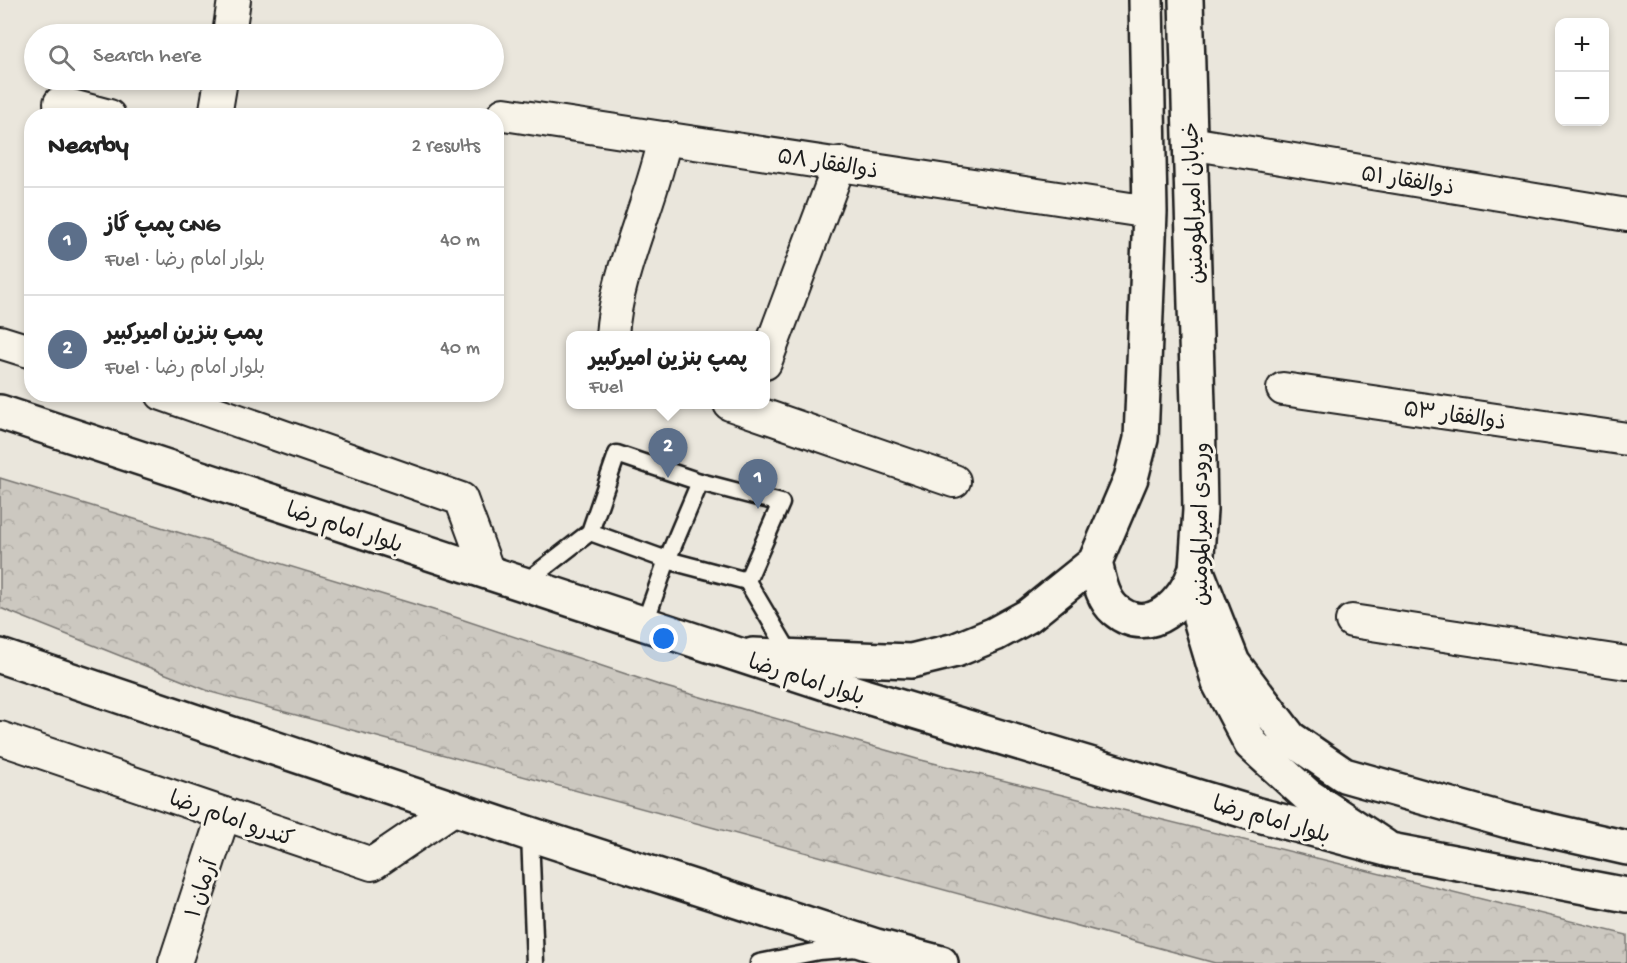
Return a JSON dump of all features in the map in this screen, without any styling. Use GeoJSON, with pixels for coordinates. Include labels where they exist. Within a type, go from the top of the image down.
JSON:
{"type":"FeatureCollection","features":[{"type":"Feature","properties":{"kind":"main road","name":"خیابان امیرالمومنین"},"geometry":{"type":"LineString","coordinates":[[1095,562],[1131,478],[1141,439],[1145,392],[1150,213],[1146,0]]}},
{"type":"Feature","properties":{"kind":"main road","name":"خیابان امیرالمومنین"},"geometry":{"type":"LineString","coordinates":[[1186,0],[1198,406]]}},
{"type":"Feature","properties":{"kind":"main road","name":"ورودی امیرالمومنین"},"geometry":{"type":"LineString","coordinates":[[1198,406],[1200,510],[1196,569],[1200,619],[1219,683],[1251,744],[1307,795],[1390,850]]}},
{"type":"Feature","properties":{"kind":"main road","name":"بلوار امام رضا"},"geometry":{"type":"LineString","coordinates":[[0,412],[820,682],[1244,811],[1390,850],[1627,895]]}},
{"type":"Feature","properties":{"kind":"main road"},"geometry":{"type":"LineString","coordinates":[[733,654],[911,661],[956,650],[995,634],[1028,616],[1095,562],[1107,599],[1116,611],[1137,621],[1156,618],[1172,608],[1191,584],[1196,569]]}},
{"type":"Feature","properties":{"kind":"main road"},"geometry":{"type":"LineString","coordinates":[[1196,569],[1233,663],[1290,738],[1344,775],[1508,821],[1627,848]]}},
{"type":"Feature","properties":{"kind":"main road"},"geometry":{"type":"LineString","coordinates":[[0,656],[453,809],[876,946],[941,963]]}},
{"type":"Feature","properties":{"kind":"street"},"geometry":{"type":"LineString","coordinates":[[230,24],[234,0]]}},
{"type":"Feature","properties":{"kind":"street"},"geometry":{"type":"LineString","coordinates":[[216,108],[219,90]]}},
{"type":"Feature","properties":{"kind":"street"},"geometry":{"type":"LineString","coordinates":[[60,103],[79,108]]}},
{"type":"Feature","properties":{"kind":"street","name":"ذوالفقار ۵۸"},"geometry":{"type":"LineString","coordinates":[[504,114],[1150,213]]}},
{"type":"Feature","properties":{"kind":"street"},"geometry":{"type":"LineString","coordinates":[[613,331],[619,295],[660,164],[665,138]]}},
{"type":"Feature","properties":{"kind":"street","name":"ذوالفقار ۵۱"},"geometry":{"type":"LineString","coordinates":[[1190,143],[1627,215]]}},
{"type":"Feature","properties":{"kind":"street"},"geometry":{"type":"LineString","coordinates":[[770,350],[840,164]]}},
{"type":"Feature","properties":{"kind":"street"},"geometry":{"type":"LineString","coordinates":[[0,342],[24,350]]}},
{"type":"Feature","properties":{"kind":"street","name":"ذوالفقار ۵۳"},"geometry":{"type":"LineString","coordinates":[[1283,388],[1627,439]]}},
{"type":"Feature","properties":{"kind":"street"},"geometry":{"type":"LineString","coordinates":[[186,402],[461,499],[488,572]]}},
{"type":"Feature","properties":{"kind":"street"},"geometry":{"type":"LineString","coordinates":[[748,409],[954,481]]}},
{"type":"Feature","properties":{"kind":"street"},"geometry":{"type":"LineString","coordinates":[[1352,621],[1627,663]]}},
{"type":"Feature","properties":{"kind":"street","name":"کندرو امام رضا"},"geometry":{"type":"LineString","coordinates":[[0,738],[372,864],[453,809]]}},
{"type":"Feature","properties":{"kind":"street","name":"آرمان ۱"},"geometry":{"type":"LineString","coordinates":[[175,963],[224,814]]}},
{"type":"Feature","properties":{"kind":"lane"},"geometry":{"type":"LineString","coordinates":[[522,585],[590,532],[616,454],[700,482],[781,502],[747,581]]}},
{"type":"Feature","properties":{"kind":"lane"},"geometry":{"type":"LineString","coordinates":[[645,625],[667,560],[700,482]]}},
{"type":"Feature","properties":{"kind":"lane"},"geometry":{"type":"LineString","coordinates":[[590,532],[667,560],[747,581],[792,657],[820,682]]}},
{"type":"Feature","properties":{"kind":"lane"},"geometry":{"type":"LineString","coordinates":[[530,834],[535,963]]}},
{"type":"Feature","properties":{"kind":"lane"},"geometry":{"type":"LineString","coordinates":[[759,963],[819,951],[876,946]]}},
{"type":"Feature","properties":{"kind":"green space"},"geometry":{"type":"Polygon","coordinates":[[[0,478],[440,612],[659,685],[917,759],[1627,935],[1627,963],[1215,963],[211,692],[0,608],[0,478]]]}},
{"type":"Feature","properties":{"kind":"place","name":"پمپ بنزین امیرکبیر"},"geometry":{"type":"Point","coordinates":[668,478]}},
{"type":"Feature","properties":{"kind":"place","name":"پمپ گاز CNG"},"geometry":{"type":"Point","coordinates":[758,509]}}]}
